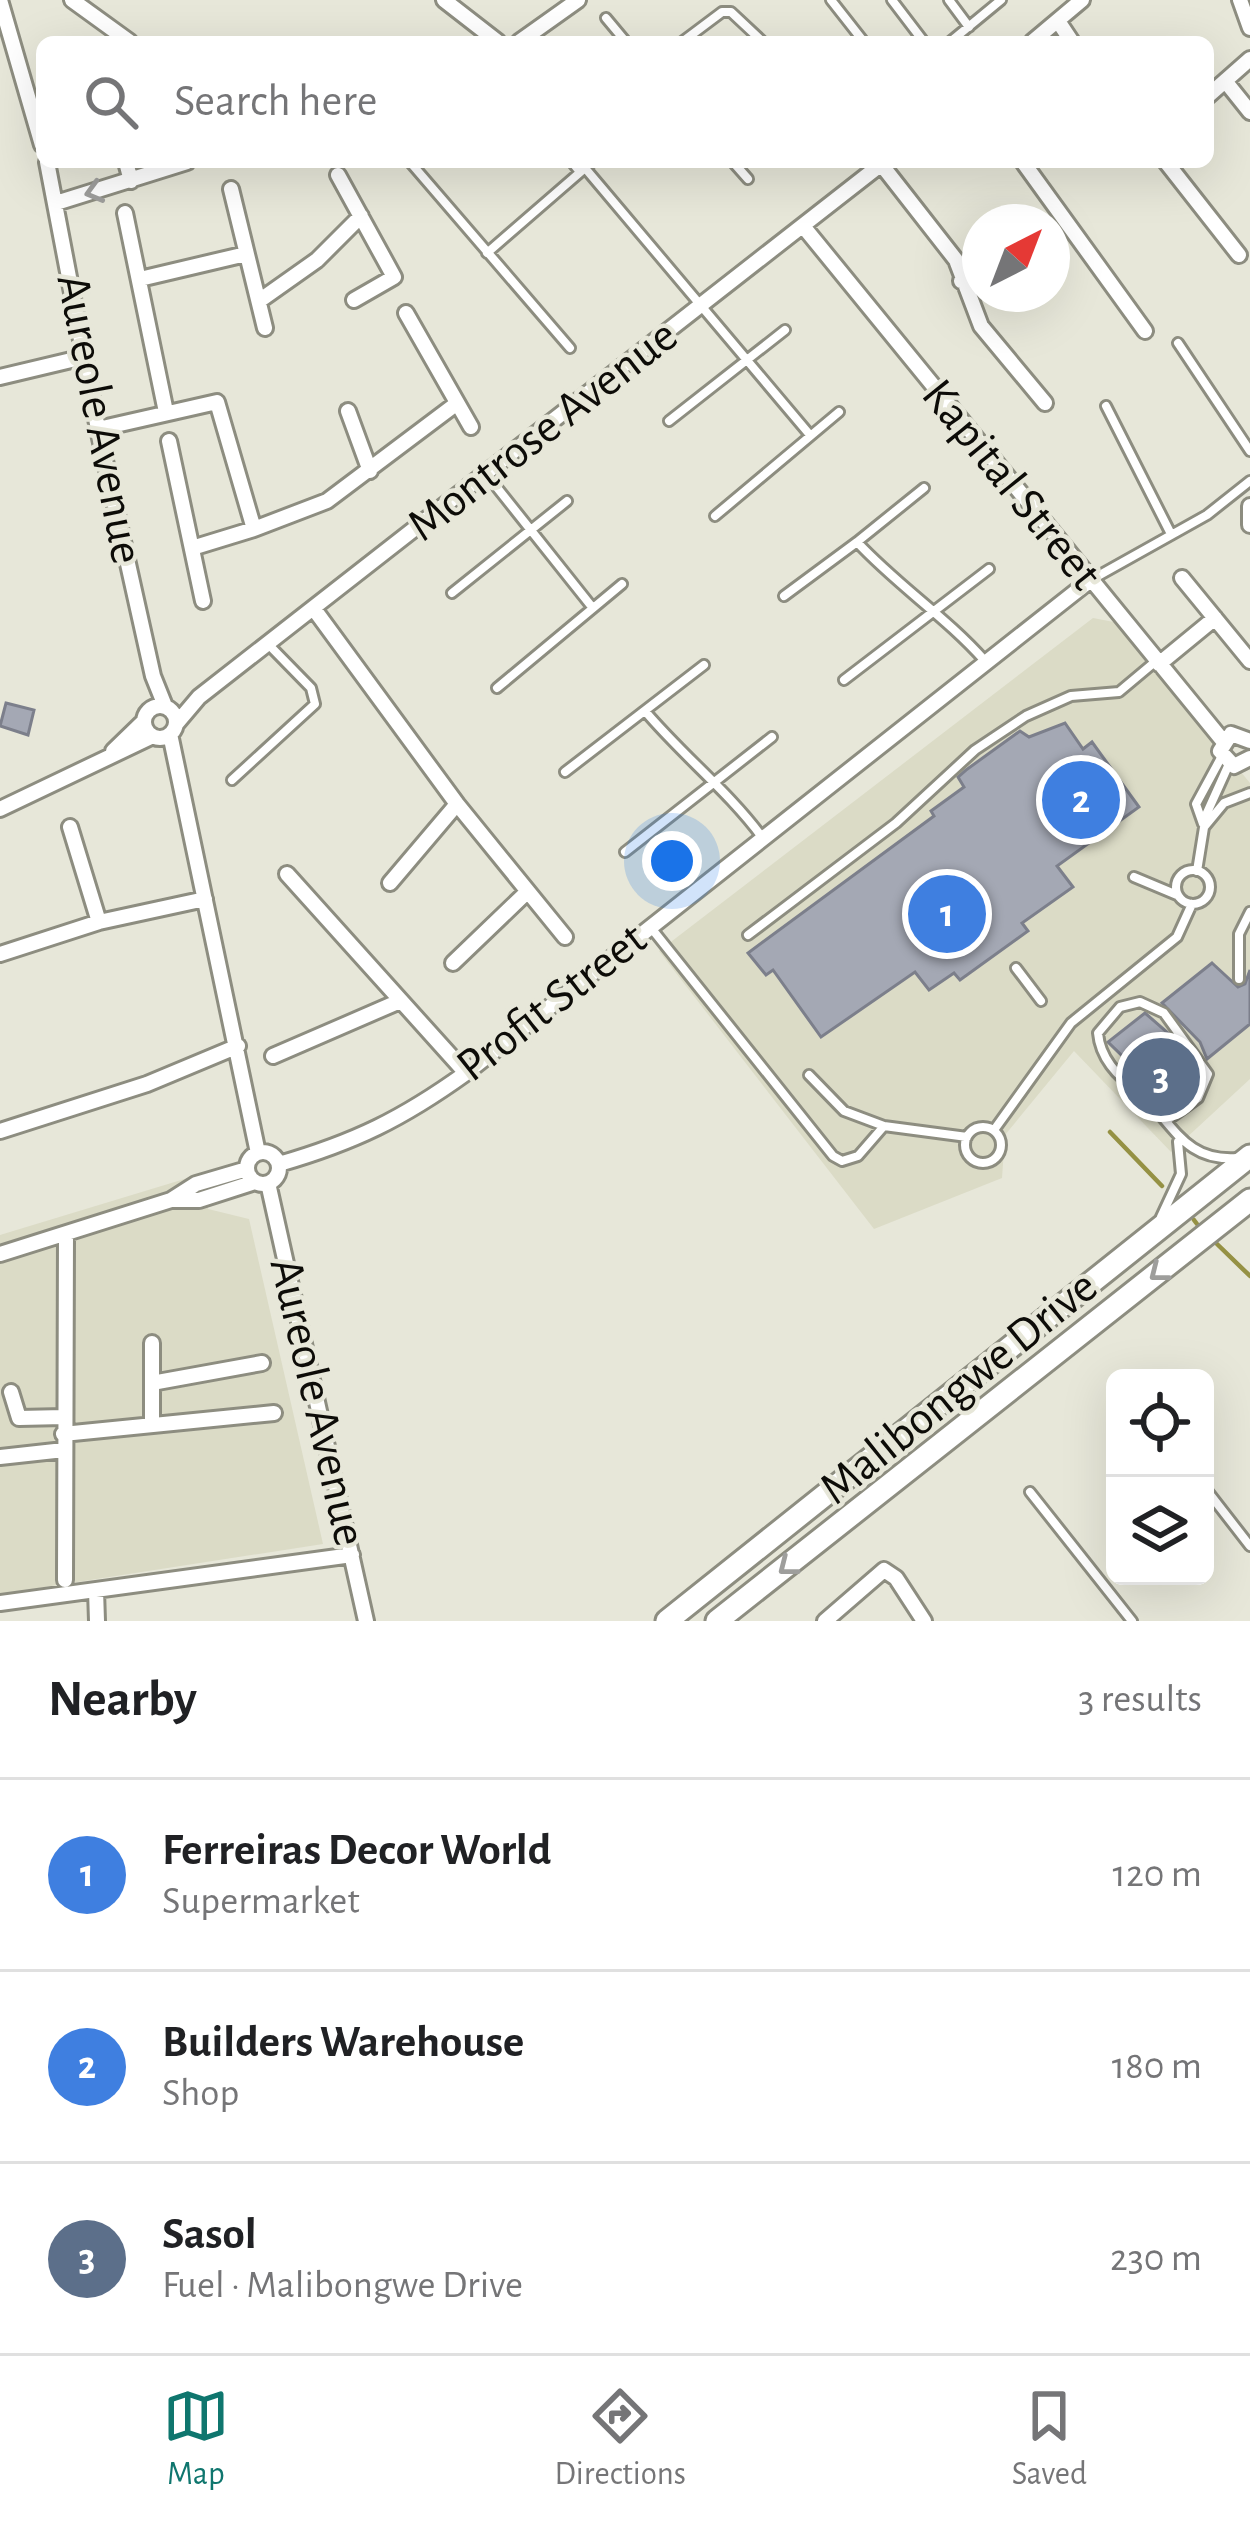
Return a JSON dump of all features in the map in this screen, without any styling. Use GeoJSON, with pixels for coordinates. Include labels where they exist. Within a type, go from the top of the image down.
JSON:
{"type":"FeatureCollection","features":[{"type":"Feature","properties":{"kind":"main road","name":"Malibongwe Drive"},"geometry":{"type":"LineString","coordinates":[[667,1621],[1250,1155]]}},
{"type":"Feature","properties":{"kind":"main road","name":"Malibongwe Drive"},"geometry":{"type":"LineString","coordinates":[[717,1621],[1250,1200]]}},
{"type":"Feature","properties":{"kind":"street"},"geometry":{"type":"LineString","coordinates":[[0,0],[36,124]]}},
{"type":"Feature","properties":{"kind":"street"},"geometry":{"type":"LineString","coordinates":[[72,0],[122,36]]}},
{"type":"Feature","properties":{"kind":"street"},"geometry":{"type":"LineString","coordinates":[[443,0],[490,36]]}},
{"type":"Feature","properties":{"kind":"street"},"geometry":{"type":"LineString","coordinates":[[1039,36],[1082,0]]}},
{"type":"Feature","properties":{"kind":"street"},"geometry":{"type":"LineString","coordinates":[[1240,0],[1250,28]]}},
{"type":"Feature","properties":{"kind":"street"},"geometry":{"type":"LineString","coordinates":[[527,36],[575,1]]}},
{"type":"Feature","properties":{"kind":"street"},"geometry":{"type":"LineString","coordinates":[[1058,21],[1068,36]]}},
{"type":"Feature","properties":{"kind":"street"},"geometry":{"type":"LineString","coordinates":[[1214,91],[1250,59]]}},
{"type":"Feature","properties":{"kind":"street"},"geometry":{"type":"LineString","coordinates":[[1226,82],[1250,112]]}},
{"type":"Feature","properties":{"kind":"street","name":"Aureole Avenue"},"geometry":{"type":"LineString","coordinates":[[52,168],[98,429],[258,1153]]}},
{"type":"Feature","properties":{"kind":"street"},"geometry":{"type":"LineString","coordinates":[[128,168],[131,181]]}},
{"type":"Feature","properties":{"kind":"street"},"geometry":{"type":"LineString","coordinates":[[56,203],[169,168]]}},
{"type":"Feature","properties":{"kind":"street","name":"Montrose Avenue"},"geometry":{"type":"LineString","coordinates":[[0,809],[110,754],[199,697],[876,168]]}},
{"type":"Feature","properties":{"kind":"street"},"geometry":{"type":"LineString","coordinates":[[886,168],[942,240],[981,326],[1046,403]]}},
{"type":"Feature","properties":{"kind":"street"},"geometry":{"type":"LineString","coordinates":[[1027,168],[1145,331]]}},
{"type":"Feature","properties":{"kind":"street"},"geometry":{"type":"LineString","coordinates":[[1171,168],[1239,255]]}},
{"type":"Feature","properties":{"kind":"street"},"geometry":{"type":"LineString","coordinates":[[338,175],[394,277],[354,299]]}},
{"type":"Feature","properties":{"kind":"street"},"geometry":{"type":"LineString","coordinates":[[231,189],[266,328]]}},
{"type":"Feature","properties":{"kind":"street"},"geometry":{"type":"LineString","coordinates":[[125,213],[166,412]]}},
{"type":"Feature","properties":{"kind":"street"},"geometry":{"type":"LineString","coordinates":[[259,302],[316,260],[361,216]]}},
{"type":"Feature","properties":{"kind":"street","name":"Kapital Street"},"geometry":{"type":"LineString","coordinates":[[803,226],[1236,759]]}},
{"type":"Feature","properties":{"kind":"street"},"geometry":{"type":"LineString","coordinates":[[140,279],[246,254]]}},
{"type":"Feature","properties":{"kind":"street"},"geometry":{"type":"LineString","coordinates":[[406,313],[471,427]]}},
{"type":"Feature","properties":{"kind":"street"},"geometry":{"type":"LineString","coordinates":[[0,377],[84,357]]}},
{"type":"Feature","properties":{"kind":"street"},"geometry":{"type":"LineString","coordinates":[[98,429],[217,402],[254,529]]}},
{"type":"Feature","properties":{"kind":"street"},"geometry":{"type":"LineString","coordinates":[[192,548],[326,501],[456,404]]}},
{"type":"Feature","properties":{"kind":"street"},"geometry":{"type":"LineString","coordinates":[[348,411],[370,471]]}},
{"type":"Feature","properties":{"kind":"street"},"geometry":{"type":"LineString","coordinates":[[169,441],[203,601]]}},
{"type":"Feature","properties":{"kind":"street"},"geometry":{"type":"LineString","coordinates":[[1250,506],[1250,525]]}},
{"type":"Feature","properties":{"kind":"street"},"geometry":{"type":"LineString","coordinates":[[1182,578],[1250,662]]}},
{"type":"Feature","properties":{"kind":"street","name":"Profit Street"},"geometry":{"type":"LineString","coordinates":[[279,1164],[353,1142],[403,1118],[466,1073],[649,926],[766,841],[1088,582]]}},
{"type":"Feature","properties":{"kind":"street"},"geometry":{"type":"LineString","coordinates":[[314,609],[458,804],[565,937]]}},
{"type":"Feature","properties":{"kind":"street"},"geometry":{"type":"LineString","coordinates":[[1157,662],[1215,618]]}},
{"type":"Feature","properties":{"kind":"street"},"geometry":{"type":"LineString","coordinates":[[1236,759],[1237,734],[1250,741]]}},
{"type":"Feature","properties":{"kind":"street"},"geometry":{"type":"LineString","coordinates":[[390,883],[458,804]]}},
{"type":"Feature","properties":{"kind":"street"},"geometry":{"type":"LineString","coordinates":[[70,827],[99,922]]}},
{"type":"Feature","properties":{"kind":"street"},"geometry":{"type":"LineString","coordinates":[[287,874],[466,1073]]}},
{"type":"Feature","properties":{"kind":"street"},"geometry":{"type":"LineString","coordinates":[[453,963],[527,892]]}},
{"type":"Feature","properties":{"kind":"street"},"geometry":{"type":"LineString","coordinates":[[0,954],[99,922],[205,899]]}},
{"type":"Feature","properties":{"kind":"street"},"geometry":{"type":"LineString","coordinates":[[273,1056],[400,1001]]}},
{"type":"Feature","properties":{"kind":"street"},"geometry":{"type":"LineString","coordinates":[[0,1131],[147,1084],[238,1046]]}},
{"type":"Feature","properties":{"kind":"street"},"geometry":{"type":"LineString","coordinates":[[0,1254],[171,1200],[199,1200],[278,1175],[279,1164],[268,1153],[258,1153],[257,1178]]}},
{"type":"Feature","properties":{"kind":"street","name":"Aureole Avenue"},"geometry":{"type":"LineString","coordinates":[[257,1178],[366,1621]]}},
{"type":"Feature","properties":{"kind":"street"},"geometry":{"type":"LineString","coordinates":[[65,1580],[66,1234]]}},
{"type":"Feature","properties":{"kind":"street"},"geometry":{"type":"LineString","coordinates":[[152,1343],[152,1425]]}},
{"type":"Feature","properties":{"kind":"street"},"geometry":{"type":"LineString","coordinates":[[152,1383],[262,1363]]}},
{"type":"Feature","properties":{"kind":"street"},"geometry":{"type":"LineString","coordinates":[[10,1392],[19,1418],[64,1417]]}},
{"type":"Feature","properties":{"kind":"street"},"geometry":{"type":"LineString","coordinates":[[0,1457],[152,1425],[274,1413]]}},
{"type":"Feature","properties":{"kind":"street"},"geometry":{"type":"LineString","coordinates":[[0,1603],[352,1555]]}},
{"type":"Feature","properties":{"kind":"street"},"geometry":{"type":"LineString","coordinates":[[825,1621],[884,1570],[896,1578],[924,1621]]}},
{"type":"Feature","properties":{"kind":"street"},"geometry":{"type":"LineString","coordinates":[[96,1590],[97,1621]]}},
{"type":"Feature","properties":{"kind":"lane"},"geometry":{"type":"LineString","coordinates":[[832,0],[859,36]]}},
{"type":"Feature","properties":{"kind":"lane"},"geometry":{"type":"LineString","coordinates":[[892,0],[919,36]]}},
{"type":"Feature","properties":{"kind":"lane"},"geometry":{"type":"LineString","coordinates":[[949,0],[969,27]]}},
{"type":"Feature","properties":{"kind":"lane"},"geometry":{"type":"LineString","coordinates":[[958,36],[1001,0]]}},
{"type":"Feature","properties":{"kind":"lane"},"geometry":{"type":"LineString","coordinates":[[690,36],[722,11],[731,12],[757,36]]}},
{"type":"Feature","properties":{"kind":"lane"},"geometry":{"type":"LineString","coordinates":[[606,18],[621,36]]}},
{"type":"Feature","properties":{"kind":"lane"},"geometry":{"type":"LineString","coordinates":[[415,168],[570,348]]}},
{"type":"Feature","properties":{"kind":"lane"},"geometry":{"type":"LineString","coordinates":[[487,253],[586,168],[810,435]]}},
{"type":"Feature","properties":{"kind":"lane"},"geometry":{"type":"LineString","coordinates":[[738,168],[748,179]]}},
{"type":"Feature","properties":{"kind":"lane"},"geometry":{"type":"LineString","coordinates":[[669,421],[785,329]]}},
{"type":"Feature","properties":{"kind":"lane"},"geometry":{"type":"LineString","coordinates":[[1178,343],[1250,451]]}},
{"type":"Feature","properties":{"kind":"lane"},"geometry":{"type":"LineString","coordinates":[[1106,406],[1172,534]]}},
{"type":"Feature","properties":{"kind":"lane"},"geometry":{"type":"LineString","coordinates":[[715,516],[839,412]]}},
{"type":"Feature","properties":{"kind":"lane"},"geometry":{"type":"LineString","coordinates":[[487,476],[592,607]]}},
{"type":"Feature","properties":{"kind":"lane"},"geometry":{"type":"LineString","coordinates":[[1088,582],[1172,534],[1250,481]]}},
{"type":"Feature","properties":{"kind":"lane"},"geometry":{"type":"LineString","coordinates":[[784,596],[924,488]]}},
{"type":"Feature","properties":{"kind":"lane"},"geometry":{"type":"LineString","coordinates":[[452,593],[567,501]]}},
{"type":"Feature","properties":{"kind":"lane"},"geometry":{"type":"LineString","coordinates":[[857,542],[894,582],[934,610],[985,662]]}},
{"type":"Feature","properties":{"kind":"lane"},"geometry":{"type":"LineString","coordinates":[[844,680],[989,568]]}},
{"type":"Feature","properties":{"kind":"lane"},"geometry":{"type":"LineString","coordinates":[[497,688],[622,584]]}},
{"type":"Feature","properties":{"kind":"lane"},"geometry":{"type":"LineString","coordinates":[[232,780],[315,704],[311,688],[268,644]]}},
{"type":"Feature","properties":{"kind":"lane"},"geometry":{"type":"LineString","coordinates":[[748,935],[896,823],[975,751],[1026,716],[1071,696],[1120,692],[1157,662]]}},
{"type":"Feature","properties":{"kind":"lane"},"geometry":{"type":"LineString","coordinates":[[565,772],[704,664]]}},
{"type":"Feature","properties":{"kind":"lane"},"geometry":{"type":"LineString","coordinates":[[646,711],[766,841]]}},
{"type":"Feature","properties":{"kind":"lane"},"geometry":{"type":"LineString","coordinates":[[625,852],[772,737]]}},
{"type":"Feature","properties":{"kind":"lane"},"geometry":{"type":"LineString","coordinates":[[994,1130],[1070,1022],[1177,937],[1192,904],[1206,898],[1210,887],[1197,871],[1204,826],[1236,759]]}},
{"type":"Feature","properties":{"kind":"lane"},"geometry":{"type":"LineString","coordinates":[[1204,826],[1224,803],[1250,793]]}},
{"type":"Feature","properties":{"kind":"lane"},"geometry":{"type":"LineString","coordinates":[[1178,896],[1178,879],[1197,871]]}},
{"type":"Feature","properties":{"kind":"lane"},"geometry":{"type":"LineString","coordinates":[[1134,877],[1192,904]]}},
{"type":"Feature","properties":{"kind":"lane"},"geometry":{"type":"LineString","coordinates":[[1239,979],[1239,934],[1250,912]]}},
{"type":"Feature","properties":{"kind":"lane"},"geometry":{"type":"LineString","coordinates":[[649,926],[833,1156],[842,1161],[858,1156],[884,1126]]}},
{"type":"Feature","properties":{"kind":"lane"},"geometry":{"type":"LineString","coordinates":[[1016,968],[1041,1001]]}},
{"type":"Feature","properties":{"kind":"lane"},"geometry":{"type":"LineString","coordinates":[[1137,1089],[1115,1071],[1100,1050],[1097,1033],[1120,1007],[1140,1001],[1164,1013],[1208,1074],[1198,1098],[1166,1121]]}},
{"type":"Feature","properties":{"kind":"lane"},"geometry":{"type":"LineString","coordinates":[[809,1076],[844,1111],[884,1126],[968,1137]]}},
{"type":"Feature","properties":{"kind":"lane"},"geometry":{"type":"LineString","coordinates":[[1153,1106],[1178,1140],[1205,1156],[1250,1155]]}},
{"type":"Feature","properties":{"kind":"lane"},"geometry":{"type":"LineString","coordinates":[[977,1128],[994,1130],[1001,1140],[1000,1152],[987,1163],[970,1157],[968,1137],[977,1128]]}},
{"type":"Feature","properties":{"kind":"lane"},"geometry":{"type":"LineString","coordinates":[[1146,1238],[1179,1182],[1178,1140]]}},
{"type":"Feature","properties":{"kind":"lane"},"geometry":{"type":"LineString","coordinates":[[1030,1492],[1132,1621]]}},
{"type":"Feature","properties":{"kind":"lane"},"geometry":{"type":"LineString","coordinates":[[1214,1500],[1250,1546]]}},
{"type":"Feature","properties":{"kind":"shaded area"},"geometry":{"type":"Polygon","coordinates":[[[1093,618],[1119,623],[1250,783],[1250,1079],[1171,1152],[1074,1051],[1005,1135],[1002,1178],[874,1229],[659,951],[1093,618]]]}},
{"type":"Feature","properties":{"kind":"shaded area"},"geometry":{"type":"Polygon","coordinates":[[[201,1174],[208,1209],[249,1219],[323,1544],[0,1594],[0,1235],[201,1174]]]}},
{"type":"Feature","properties":{"kind":"building"},"geometry":{"type":"Polygon","coordinates":[[[6,703],[34,710],[28,735],[0,726],[6,703]]]}},
{"type":"Feature","properties":{"kind":"building"},"geometry":{"type":"Polygon","coordinates":[[[1065,723],[1083,749],[1092,742],[1139,807],[1057,866],[1073,887],[1022,923],[1028,931],[960,980],[954,973],[929,990],[915,972],[821,1037],[773,970],[766,975],[748,953],[934,816],[931,811],[964,787],[958,777],[966,770],[1020,731],[1029,737],[1065,723]]]}},
{"type":"Feature","properties":{"kind":"building"},"geometry":{"type":"Polygon","coordinates":[[[1212,963],[1238,987],[1245,984],[1250,970],[1250,1024],[1207,1059],[1200,1042],[1162,1003],[1212,963]]]}},
{"type":"Feature","properties":{"kind":"building"},"geometry":{"type":"Polygon","coordinates":[[[1145,1013],[1168,1033],[1154,1045],[1170,1065],[1184,1054],[1196,1072],[1160,1101],[1149,1099],[1147,1111],[1135,1097],[1143,1094],[1148,1081],[1108,1042],[1145,1013]]]}},
{"type":"Feature","properties":{"kind":"waterway"},"geometry":{"type":"LineString","coordinates":[[1110,1132],[1162,1186]]}},
{"type":"Feature","properties":{"kind":"waterway"},"geometry":{"type":"LineString","coordinates":[[1194,1220],[1197,1224]]}},
{"type":"Feature","properties":{"kind":"waterway"},"geometry":{"type":"LineString","coordinates":[[1217,1244],[1250,1276]]}},
{"type":"Feature","properties":{"kind":"place","name":"Builders Warehouse"},"geometry":{"type":"Point","coordinates":[1081,800]}},
{"type":"Feature","properties":{"kind":"place","name":"Ferreiras Decor World"},"geometry":{"type":"Point","coordinates":[947,914]}},
{"type":"Feature","properties":{"kind":"place","name":"Sasol"},"geometry":{"type":"Point","coordinates":[1161,1077]}}]}
